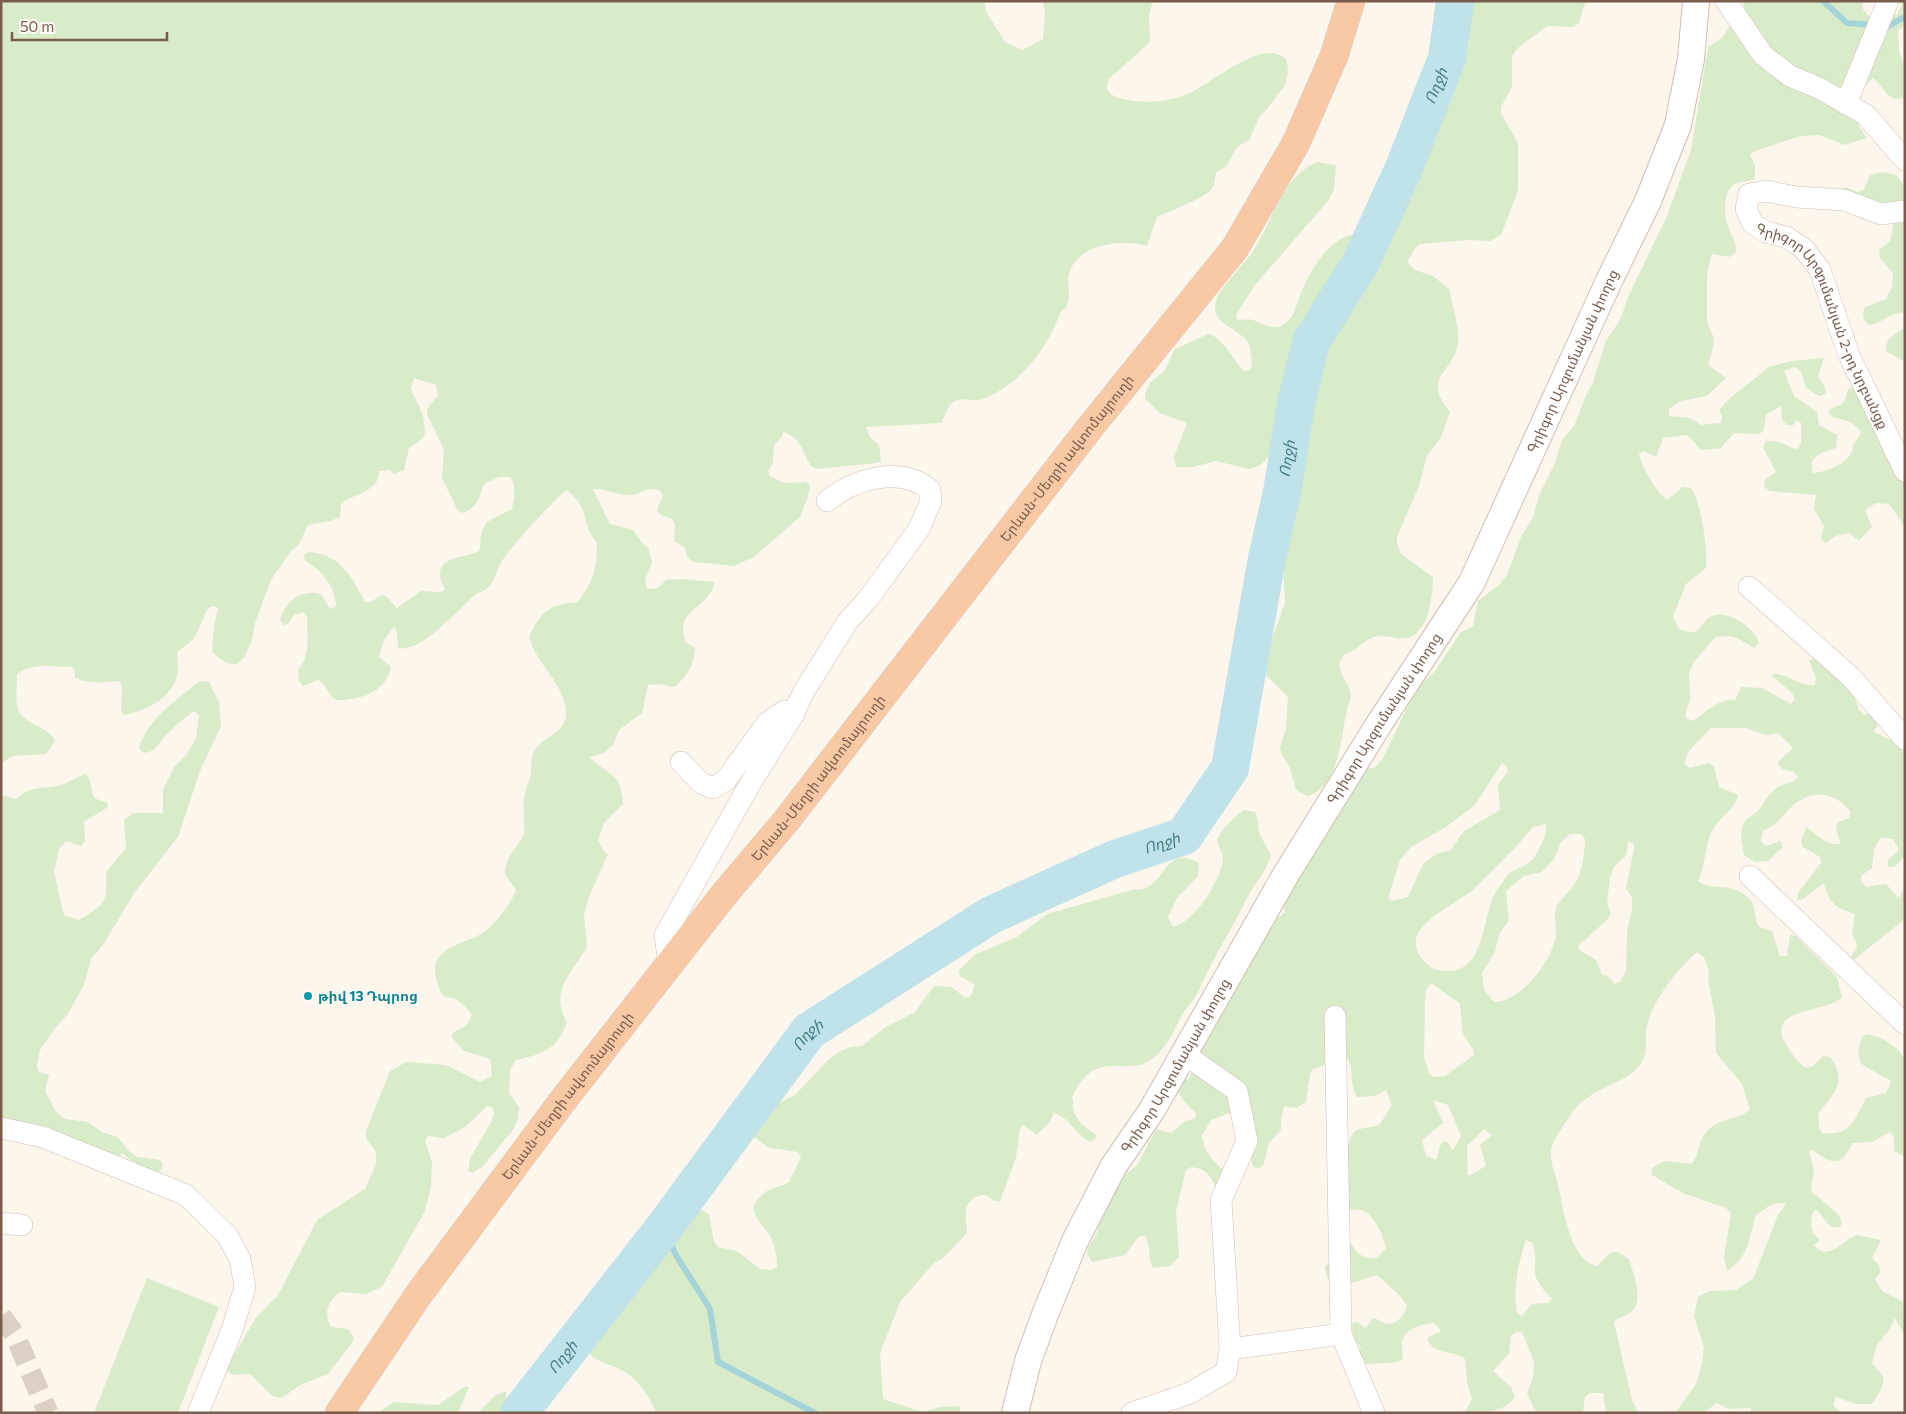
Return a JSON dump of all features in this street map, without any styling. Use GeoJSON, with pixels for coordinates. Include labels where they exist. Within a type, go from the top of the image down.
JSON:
{"type":"FeatureCollection","features":[{"type":"Feature","properties":{"kind":"highway","name":"Երևան-Մեղրի ավտոմայրուղի"},"geometry":{"type":"LineString","coordinates":[[339,1413],[419,1294],[509,1172],[669,965],[786,821],[1088,430],[1229,255],[1296,143],[1334,56],[1351,1]]}},
{"type":"Feature","properties":{"kind":"street","name":"Գրիգոր Արզումանյան փողոց"},"geometry":{"type":"LineString","coordinates":[[1015,1413],[1028,1361],[1075,1241],[1113,1167],[1152,1110],[1285,876],[1379,724],[1472,582],[1608,283],[1648,201],[1678,125],[1691,59],[1696,1]]}},
{"type":"Feature","properties":{"kind":"street"},"geometry":{"type":"LineString","coordinates":[[1726,1],[1762,55],[1790,76],[1819,88],[1866,115],[1905,160]]}},
{"type":"Feature","properties":{"kind":"street"},"geometry":{"type":"LineString","coordinates":[[1846,104],[1888,1]]}},
{"type":"Feature","properties":{"kind":"street","name":"Գրիգոր Արզումանյան 2-րդ նրբանցք"},"geometry":{"type":"LineString","coordinates":[[1905,211],[1881,214],[1844,200],[1796,197],[1766,191],[1749,194],[1746,209],[1753,224],[1766,232],[1786,238],[1804,249],[1820,270],[1849,355],[1905,471]]}},
{"type":"Feature","properties":{"kind":"street"},"geometry":{"type":"LineString","coordinates":[[669,965],[665,935],[745,792],[793,715],[802,693],[848,621],[868,599],[919,529],[931,501],[930,490],[922,483],[909,477],[888,476],[843,488],[827,501]]}},
{"type":"Feature","properties":{"kind":"street"},"geometry":{"type":"LineString","coordinates":[[1749,587],[1851,677],[1905,739]]}},
{"type":"Feature","properties":{"kind":"street"},"geometry":{"type":"LineString","coordinates":[[681,762],[701,783],[713,788],[726,780],[767,723],[784,710],[793,715]]}},
{"type":"Feature","properties":{"kind":"street"},"geometry":{"type":"LineString","coordinates":[[1750,876],[1905,1024]]}},
{"type":"Feature","properties":{"kind":"street"},"geometry":{"type":"LineString","coordinates":[[1335,1016],[1341,1334],[1374,1413]]}},
{"type":"Feature","properties":{"kind":"street"},"geometry":{"type":"LineString","coordinates":[[1132,1413],[1190,1393],[1226,1372],[1230,1349],[1221,1200],[1247,1140],[1237,1091],[1184,1054]]}},
{"type":"Feature","properties":{"kind":"street"},"geometry":{"type":"LineString","coordinates":[[1,1128],[43,1137],[186,1195],[227,1235],[240,1259],[245,1287],[232,1330],[198,1413]]}},
{"type":"Feature","properties":{"kind":"street"},"geometry":{"type":"LineString","coordinates":[[1230,1349],[1341,1334]]}},
{"type":"Feature","properties":{"kind":"green space"},"geometry":{"type":"Polygon","coordinates":[[[1,1],[984,1],[987,13],[1005,42],[1022,50],[1043,39],[1045,14],[1043,1],[1153,1],[1149,15],[1150,42],[1109,79],[1108,90],[1116,97],[1141,102],[1168,100],[1185,95],[1236,65],[1265,53],[1277,54],[1287,60],[1288,72],[1285,85],[1260,116],[1249,140],[1237,147],[1226,167],[1216,172],[1214,185],[1210,191],[1157,217],[1147,246],[1126,243],[1102,246],[1081,256],[1074,264],[1068,278],[1069,298],[1066,308],[1061,311],[1048,339],[1040,351],[1010,384],[983,399],[957,400],[949,407],[941,423],[866,427],[870,437],[879,445],[881,461],[876,463],[816,469],[808,462],[796,439],[783,432],[782,437],[774,445],[773,462],[768,471],[770,476],[784,483],[806,482],[810,486],[808,496],[800,517],[754,557],[734,566],[693,562],[688,558],[684,547],[674,541],[675,524],[672,519],[661,515],[657,510],[663,495],[659,490],[650,489],[630,495],[593,489],[610,524],[633,530],[643,544],[648,547],[652,563],[645,579],[647,589],[658,588],[666,580],[682,579],[714,582],[709,595],[689,615],[683,627],[685,642],[695,648],[693,660],[686,674],[675,687],[659,684],[648,685],[642,713],[619,730],[613,745],[604,753],[589,757],[617,780],[623,804],[604,823],[598,840],[603,850],[608,854],[589,897],[584,914],[587,947],[567,977],[561,993],[560,1002],[567,1022],[554,1045],[541,1053],[516,1060],[510,1070],[509,1093],[519,1107],[518,1119],[513,1130],[483,1166],[473,1173],[468,1171],[470,1159],[492,1120],[493,1108],[487,1106],[465,1127],[444,1138],[428,1136],[425,1141],[432,1162],[431,1187],[425,1211],[382,1287],[366,1294],[339,1292],[328,1308],[327,1317],[331,1327],[348,1329],[354,1338],[352,1343],[328,1374],[300,1385],[282,1398],[272,1396],[250,1374],[233,1375],[228,1372],[227,1366],[256,1318],[278,1295],[317,1220],[365,1189],[376,1164],[376,1152],[366,1138],[366,1131],[390,1071],[406,1062],[446,1065],[480,1082],[492,1076],[490,1059],[464,1051],[452,1038],[452,1033],[467,1025],[472,1014],[454,998],[445,997],[442,994],[436,978],[435,967],[438,958],[444,952],[481,934],[489,928],[511,901],[516,891],[506,877],[505,872],[508,860],[524,832],[524,798],[530,775],[532,755],[539,745],[562,726],[566,715],[565,704],[561,694],[538,657],[529,637],[537,621],[547,611],[553,607],[578,602],[594,574],[597,542],[589,530],[579,503],[566,490],[511,549],[488,588],[475,595],[439,629],[418,644],[407,648],[398,648],[397,632],[394,627],[384,640],[379,657],[391,667],[389,674],[377,690],[358,698],[336,700],[318,680],[303,686],[299,681],[298,670],[307,652],[307,617],[304,612],[294,615],[288,624],[283,625],[280,619],[291,601],[303,594],[318,593],[324,598],[330,609],[336,607],[331,586],[317,569],[305,561],[304,555],[308,552],[329,557],[344,568],[365,602],[371,602],[381,595],[386,596],[397,608],[421,591],[440,592],[445,590],[440,575],[444,564],[449,560],[480,550],[481,533],[487,522],[512,509],[514,484],[510,477],[499,477],[484,484],[477,502],[471,509],[461,513],[457,509],[442,478],[444,450],[427,414],[427,409],[438,395],[436,385],[414,378],[411,389],[423,415],[425,433],[423,438],[409,448],[404,470],[394,474],[390,470],[379,471],[376,483],[372,487],[341,505],[340,517],[308,525],[299,544],[291,551],[271,580],[255,623],[252,640],[245,656],[237,664],[229,664],[223,661],[212,651],[218,608],[213,606],[208,608],[194,639],[177,652],[178,673],[174,684],[164,697],[142,710],[125,715],[121,712],[122,687],[120,681],[96,682],[80,680],[75,677],[75,671],[72,667],[43,666],[23,670],[17,674],[16,697],[20,714],[47,731],[55,741],[46,754],[13,756],[1,763],[1,1]]]}},
{"type":"Feature","properties":{"kind":"green space"},"geometry":{"type":"Polygon","coordinates":[[[1456,1],[1588,1],[1585,3],[1579,23],[1573,27],[1547,26],[1519,47],[1512,56],[1512,87],[1501,107],[1501,113],[1518,143],[1518,191],[1501,235],[1490,241],[1467,240],[1420,244],[1415,248],[1407,262],[1415,270],[1433,276],[1449,289],[1457,323],[1458,337],[1456,353],[1442,375],[1438,390],[1450,412],[1441,438],[1427,456],[1419,486],[1397,537],[1397,544],[1401,554],[1433,577],[1430,607],[1422,627],[1416,634],[1407,638],[1379,636],[1371,638],[1342,657],[1340,668],[1350,690],[1351,699],[1347,709],[1337,759],[1327,782],[1319,790],[1308,796],[1298,791],[1295,787],[1290,768],[1281,753],[1280,747],[1286,729],[1288,697],[1266,675],[1265,669],[1267,654],[1285,602],[1283,564],[1295,518],[1287,495],[1297,474],[1305,424],[1306,388],[1303,383],[1291,380],[1285,382],[1277,444],[1261,465],[1249,469],[1216,461],[1193,467],[1176,467],[1174,457],[1187,423],[1160,413],[1145,399],[1145,393],[1150,383],[1164,371],[1175,349],[1208,334],[1218,339],[1244,371],[1250,370],[1252,361],[1248,343],[1218,317],[1215,312],[1216,300],[1224,286],[1251,254],[1278,202],[1294,178],[1317,162],[1336,165],[1334,189],[1328,201],[1255,285],[1236,315],[1237,320],[1253,320],[1275,327],[1283,325],[1294,313],[1305,284],[1323,254],[1340,240],[1360,235],[1359,243],[1330,280],[1325,292],[1324,305],[1329,320],[1334,321],[1344,315],[1419,167],[1438,134],[1443,98],[1458,70],[1456,1]]]}},
{"type":"Feature","properties":{"kind":"green space"},"geometry":{"type":"Polygon","coordinates":[[[1743,1],[1862,1],[1863,9],[1870,18],[1897,15],[1902,5],[1899,1],[1905,1],[1905,24],[1898,31],[1899,50],[1905,69],[1905,97],[1894,99],[1890,97],[1873,78],[1863,87],[1853,116],[1867,138],[1845,145],[1819,135],[1800,136],[1756,151],[1750,154],[1755,166],[1755,179],[1733,185],[1727,193],[1726,217],[1729,230],[1735,242],[1736,252],[1730,257],[1712,254],[1707,273],[1707,321],[1713,340],[1708,365],[1726,378],[1707,396],[1681,401],[1669,409],[1669,416],[1690,418],[1701,425],[1721,423],[1722,416],[1719,410],[1729,399],[1769,367],[1791,361],[1824,358],[1818,376],[1825,387],[1826,393],[1820,396],[1808,389],[1800,371],[1796,367],[1784,371],[1794,396],[1817,412],[1819,425],[1837,435],[1836,448],[1821,453],[1814,458],[1812,462],[1813,473],[1824,471],[1840,464],[1852,452],[1854,443],[1861,432],[1852,423],[1832,417],[1828,411],[1842,404],[1848,389],[1855,387],[1905,469],[1905,527],[1889,504],[1876,503],[1865,510],[1872,527],[1859,541],[1849,533],[1836,536],[1826,544],[1821,539],[1824,526],[1814,509],[1816,495],[1770,491],[1764,487],[1765,480],[1776,472],[1763,447],[1766,441],[1781,443],[1798,449],[1801,443],[1801,423],[1796,419],[1794,425],[1787,425],[1782,420],[1781,406],[1766,415],[1764,429],[1760,434],[1734,433],[1721,448],[1701,450],[1687,435],[1663,438],[1656,457],[1644,451],[1639,454],[1646,472],[1663,497],[1667,500],[1683,487],[1691,488],[1695,494],[1701,514],[1705,538],[1706,568],[1686,584],[1673,617],[1679,629],[1693,632],[1698,630],[1709,617],[1721,614],[1742,622],[1753,632],[1759,643],[1754,648],[1737,638],[1729,636],[1716,637],[1711,642],[1694,662],[1689,673],[1690,700],[1686,718],[1693,721],[1718,703],[1735,700],[1741,687],[1762,688],[1791,704],[1795,699],[1792,693],[1771,675],[1782,675],[1804,684],[1815,685],[1816,678],[1809,660],[1815,659],[1853,691],[1859,710],[1864,714],[1879,714],[1880,720],[1874,732],[1899,744],[1905,754],[1905,856],[1894,867],[1888,867],[1888,860],[1899,850],[1893,839],[1880,838],[1874,849],[1872,868],[1862,875],[1861,881],[1866,887],[1886,884],[1899,898],[1905,886],[1905,919],[1855,959],[1849,960],[1857,948],[1856,941],[1852,935],[1855,914],[1843,910],[1834,904],[1828,896],[1824,883],[1803,899],[1797,900],[1798,893],[1821,863],[1820,857],[1803,847],[1801,841],[1806,827],[1827,842],[1832,844],[1841,843],[1836,830],[1837,823],[1849,818],[1850,811],[1845,805],[1833,797],[1820,794],[1806,797],[1794,804],[1774,825],[1763,830],[1761,842],[1767,846],[1780,841],[1783,847],[1768,861],[1755,862],[1744,855],[1741,837],[1742,828],[1746,820],[1757,812],[1772,792],[1798,777],[1794,772],[1782,769],[1777,763],[1793,748],[1778,733],[1765,735],[1746,728],[1711,728],[1688,752],[1684,764],[1690,768],[1709,763],[1714,767],[1719,787],[1738,795],[1734,805],[1712,831],[1698,881],[1710,886],[1729,888],[1742,893],[1751,901],[1759,927],[1772,931],[1780,956],[1787,956],[1790,935],[1796,936],[1837,977],[1842,997],[1825,1006],[1790,1017],[1783,1023],[1781,1032],[1792,1054],[1806,1068],[1813,1066],[1823,1056],[1830,1057],[1836,1066],[1839,1081],[1837,1087],[1818,1114],[1819,1127],[1822,1133],[1840,1132],[1846,1129],[1855,1120],[1866,1098],[1886,1093],[1891,1081],[1861,1064],[1858,1051],[1862,1037],[1868,1034],[1884,1040],[1897,1049],[1905,1058],[1905,1157],[1894,1151],[1894,1137],[1890,1132],[1872,1142],[1852,1143],[1845,1156],[1836,1161],[1825,1159],[1813,1150],[1809,1152],[1814,1169],[1811,1191],[1837,1213],[1842,1221],[1841,1226],[1833,1227],[1816,1210],[1813,1212],[1812,1228],[1814,1234],[1820,1240],[1814,1245],[1825,1252],[1831,1251],[1857,1235],[1881,1240],[1872,1258],[1878,1264],[1881,1272],[1875,1279],[1882,1291],[1903,1302],[1905,1336],[1895,1318],[1889,1330],[1877,1345],[1872,1363],[1882,1375],[1883,1384],[1876,1399],[1871,1404],[1855,1404],[1836,1397],[1833,1405],[1842,1413],[1751,1413],[1751,1408],[1729,1409],[1717,1403],[1703,1413],[1675,1413],[1696,1384],[1702,1363],[1704,1348],[1694,1316],[1698,1297],[1709,1291],[1736,1290],[1753,1279],[1778,1215],[1786,1204],[1774,1204],[1756,1215],[1744,1253],[1735,1265],[1727,1271],[1724,1258],[1731,1213],[1726,1208],[1683,1193],[1652,1175],[1652,1168],[1664,1161],[1691,1164],[1696,1157],[1703,1136],[1711,1127],[1746,1113],[1750,1109],[1742,1084],[1716,1053],[1715,1017],[1708,979],[1709,971],[1704,957],[1697,952],[1665,988],[1652,1010],[1648,1021],[1645,1052],[1641,1064],[1635,1071],[1582,1102],[1561,1129],[1551,1151],[1552,1164],[1565,1219],[1574,1244],[1580,1254],[1588,1262],[1597,1266],[1611,1252],[1618,1252],[1629,1259],[1637,1287],[1637,1301],[1631,1312],[1614,1322],[1632,1400],[1638,1413],[1606,1413],[1603,1393],[1590,1393],[1585,1397],[1583,1413],[1536,1413],[1527,1393],[1533,1378],[1534,1362],[1522,1332],[1517,1332],[1511,1336],[1509,1354],[1493,1371],[1511,1387],[1515,1397],[1505,1406],[1493,1411],[1465,1413],[1472,1399],[1467,1382],[1465,1359],[1455,1354],[1438,1350],[1430,1344],[1427,1338],[1441,1331],[1434,1323],[1413,1328],[1405,1335],[1401,1361],[1381,1364],[1362,1363],[1374,1383],[1372,1389],[1357,1353],[1361,1348],[1354,1339],[1351,1323],[1357,1322],[1366,1328],[1373,1318],[1387,1324],[1392,1324],[1401,1318],[1407,1306],[1400,1296],[1377,1275],[1340,1287],[1327,1278],[1325,1266],[1334,1261],[1346,1243],[1351,1243],[1362,1256],[1369,1258],[1378,1257],[1386,1248],[1378,1228],[1368,1214],[1360,1210],[1345,1211],[1345,1182],[1348,1146],[1354,1132],[1380,1124],[1392,1105],[1386,1090],[1375,1096],[1357,1097],[1354,1092],[1350,1064],[1344,1054],[1331,1063],[1313,1069],[1310,1074],[1306,1102],[1296,1108],[1284,1107],[1281,1130],[1269,1143],[1263,1166],[1258,1169],[1253,1166],[1241,1120],[1229,1113],[1211,1120],[1202,1136],[1203,1143],[1212,1159],[1230,1176],[1217,1194],[1214,1183],[1206,1172],[1191,1167],[1186,1170],[1176,1211],[1179,1257],[1170,1266],[1153,1268],[1145,1236],[1139,1236],[1125,1255],[1092,1262],[1087,1254],[1088,1248],[1097,1233],[1102,1211],[1121,1178],[1138,1164],[1156,1129],[1171,1133],[1184,1122],[1195,1118],[1196,1113],[1183,1099],[1178,1090],[1179,1085],[1190,1078],[1194,1059],[1226,1009],[1240,978],[1260,948],[1259,943],[1275,917],[1281,916],[1285,912],[1282,902],[1363,768],[1374,768],[1382,760],[1415,691],[1435,671],[1461,632],[1473,626],[1478,601],[1500,584],[1507,575],[1521,537],[1533,517],[1539,495],[1555,463],[1562,440],[1574,426],[1592,385],[1606,341],[1620,320],[1629,295],[1667,216],[1691,150],[1708,47],[1722,38],[1735,18],[1746,13],[1743,1]],[[1502,763],[1475,805],[1446,827],[1411,847],[1400,860],[1388,898],[1393,901],[1408,897],[1423,864],[1438,853],[1450,851],[1464,831],[1500,810],[1498,785],[1508,771],[1506,766],[1502,763]],[[1545,824],[1533,827],[1475,888],[1427,922],[1421,929],[1417,936],[1416,947],[1421,957],[1429,966],[1439,970],[1455,970],[1466,965],[1474,955],[1480,943],[1497,890],[1511,872],[1534,858],[1545,837],[1545,824]],[[1570,834],[1561,842],[1554,859],[1542,872],[1524,876],[1506,891],[1509,920],[1499,934],[1495,952],[1482,973],[1484,990],[1494,1002],[1504,1000],[1525,988],[1549,956],[1556,935],[1556,908],[1575,884],[1580,874],[1585,839],[1581,834],[1570,834]],[[1628,841],[1627,854],[1614,867],[1610,878],[1607,903],[1611,913],[1608,919],[1578,946],[1581,951],[1596,960],[1602,975],[1608,976],[1615,984],[1620,982],[1626,971],[1627,932],[1632,909],[1632,898],[1626,888],[1634,844],[1628,841]],[[1431,983],[1426,990],[1424,1057],[1429,1073],[1433,1077],[1445,1076],[1474,1055],[1473,1049],[1463,1034],[1460,1004],[1431,983]],[[1433,1100],[1443,1123],[1422,1140],[1426,1156],[1436,1160],[1441,1144],[1446,1141],[1453,1150],[1461,1136],[1448,1105],[1433,1100]],[[1484,1129],[1467,1146],[1468,1176],[1486,1166],[1480,1145],[1492,1135],[1484,1129]],[[1526,1240],[1517,1276],[1516,1304],[1517,1313],[1522,1316],[1532,1304],[1548,1303],[1552,1299],[1536,1277],[1533,1243],[1526,1240]]]}},
{"type":"Feature","properties":{"kind":"green space"},"geometry":{"type":"Polygon","coordinates":[[[1883,172],[1896,175],[1905,186],[1905,313],[1895,314],[1869,325],[1863,317],[1865,307],[1886,299],[1892,287],[1893,273],[1880,258],[1879,250],[1890,241],[1894,221],[1832,192],[1845,187],[1858,192],[1864,189],[1870,175],[1883,172]]]}},
{"type":"Feature","properties":{"kind":"green space"},"geometry":{"type":"Polygon","coordinates":[[[1905,328],[1905,362],[1886,351],[1886,347],[1894,334],[1905,328]]]}},
{"type":"Feature","properties":{"kind":"green space"},"geometry":{"type":"Polygon","coordinates":[[[198,682],[209,682],[219,702],[221,726],[200,771],[178,837],[135,892],[103,945],[91,959],[84,985],[67,1015],[40,1050],[37,1066],[39,1072],[49,1075],[45,1091],[56,1112],[65,1119],[88,1122],[102,1132],[118,1137],[128,1150],[137,1157],[160,1160],[163,1164],[161,1170],[156,1172],[136,1166],[123,1153],[110,1162],[1,1128],[1,795],[17,799],[31,790],[61,785],[86,774],[91,783],[93,795],[107,802],[108,807],[84,822],[85,841],[81,846],[66,841],[59,849],[54,872],[64,915],[79,920],[95,910],[103,902],[106,891],[106,872],[126,848],[124,820],[133,813],[163,813],[163,790],[174,767],[187,754],[196,738],[199,715],[194,711],[166,735],[155,749],[147,753],[139,748],[143,737],[163,711],[198,682]]]}},
{"type":"Feature","properties":{"kind":"green space"},"geometry":{"type":"Polygon","coordinates":[[[1244,810],[1256,812],[1260,835],[1271,855],[1197,993],[1166,1044],[1157,1055],[1142,1064],[1101,1067],[1091,1072],[1081,1081],[1072,1097],[1073,1108],[1076,1117],[1082,1124],[1096,1134],[1095,1140],[1090,1142],[1085,1139],[1064,1118],[1054,1113],[1049,1123],[1037,1135],[1023,1125],[1020,1129],[1016,1158],[1000,1201],[995,1201],[983,1195],[969,1203],[966,1210],[967,1233],[943,1258],[934,1263],[900,1302],[880,1353],[883,1399],[923,1412],[940,1407],[959,1406],[961,1413],[656,1413],[644,1390],[635,1380],[625,1372],[588,1353],[586,1340],[619,1304],[635,1292],[645,1276],[656,1268],[694,1210],[699,1209],[709,1214],[714,1242],[718,1247],[737,1251],[760,1269],[772,1270],[777,1267],[774,1245],[755,1214],[755,1204],[766,1191],[789,1182],[801,1157],[798,1152],[769,1148],[754,1137],[752,1132],[754,1120],[762,1111],[795,1095],[828,1060],[839,1052],[850,1047],[862,1046],[884,1028],[915,1012],[934,986],[951,987],[966,998],[971,996],[975,985],[960,976],[959,970],[976,954],[1017,937],[1047,914],[1132,890],[1146,888],[1155,882],[1169,864],[1181,858],[1199,863],[1198,876],[1177,898],[1168,917],[1173,927],[1181,924],[1198,909],[1212,889],[1223,859],[1217,840],[1229,823],[1244,810]]]}},
{"type":"Feature","properties":{"kind":"green space"},"geometry":{"type":"Polygon","coordinates":[[[147,1278],[219,1307],[178,1413],[94,1413],[147,1278]]]}},
{"type":"Feature","properties":{"kind":"green space"},"geometry":{"type":"Polygon","coordinates":[[[464,1387],[469,1387],[458,1413],[377,1413],[394,1402],[438,1405],[464,1387]]]}},
{"type":"Feature","properties":{"kind":"green space"},"geometry":{"type":"Polygon","coordinates":[[[506,1391],[507,1413],[478,1413],[496,1395],[506,1391]]]}},
{"type":"Feature","properties":{"kind":"waterway","name":"Ողջի"},"geometry":{"type":"LineString","coordinates":[[519,1413],[663,1229],[809,1031],[991,915],[1115,859],[1184,836],[1230,768],[1267,558],[1282,492],[1296,404],[1311,342],[1361,262],[1404,168],[1447,58],[1455,1]]}},
{"type":"Feature","properties":{"kind":"waterway"},"geometry":{"type":"LineString","coordinates":[[1823,1],[1847,23],[1888,26],[1905,17]]}},
{"type":"Feature","properties":{"kind":"waterway"},"geometry":{"type":"LineString","coordinates":[[663,1229],[677,1257],[710,1309],[718,1362],[815,1413]]}},
{"type":"Feature","properties":{"kind":"tunnel"},"geometry":{"type":"LineString","coordinates":[[1,1316],[15,1335],[48,1413]]}},
{"type":"Feature","properties":{"kind":"place","name":"թիվ 13 Դպրոց"},"geometry":{"type":"Point","coordinates":[308,996]}}]}
